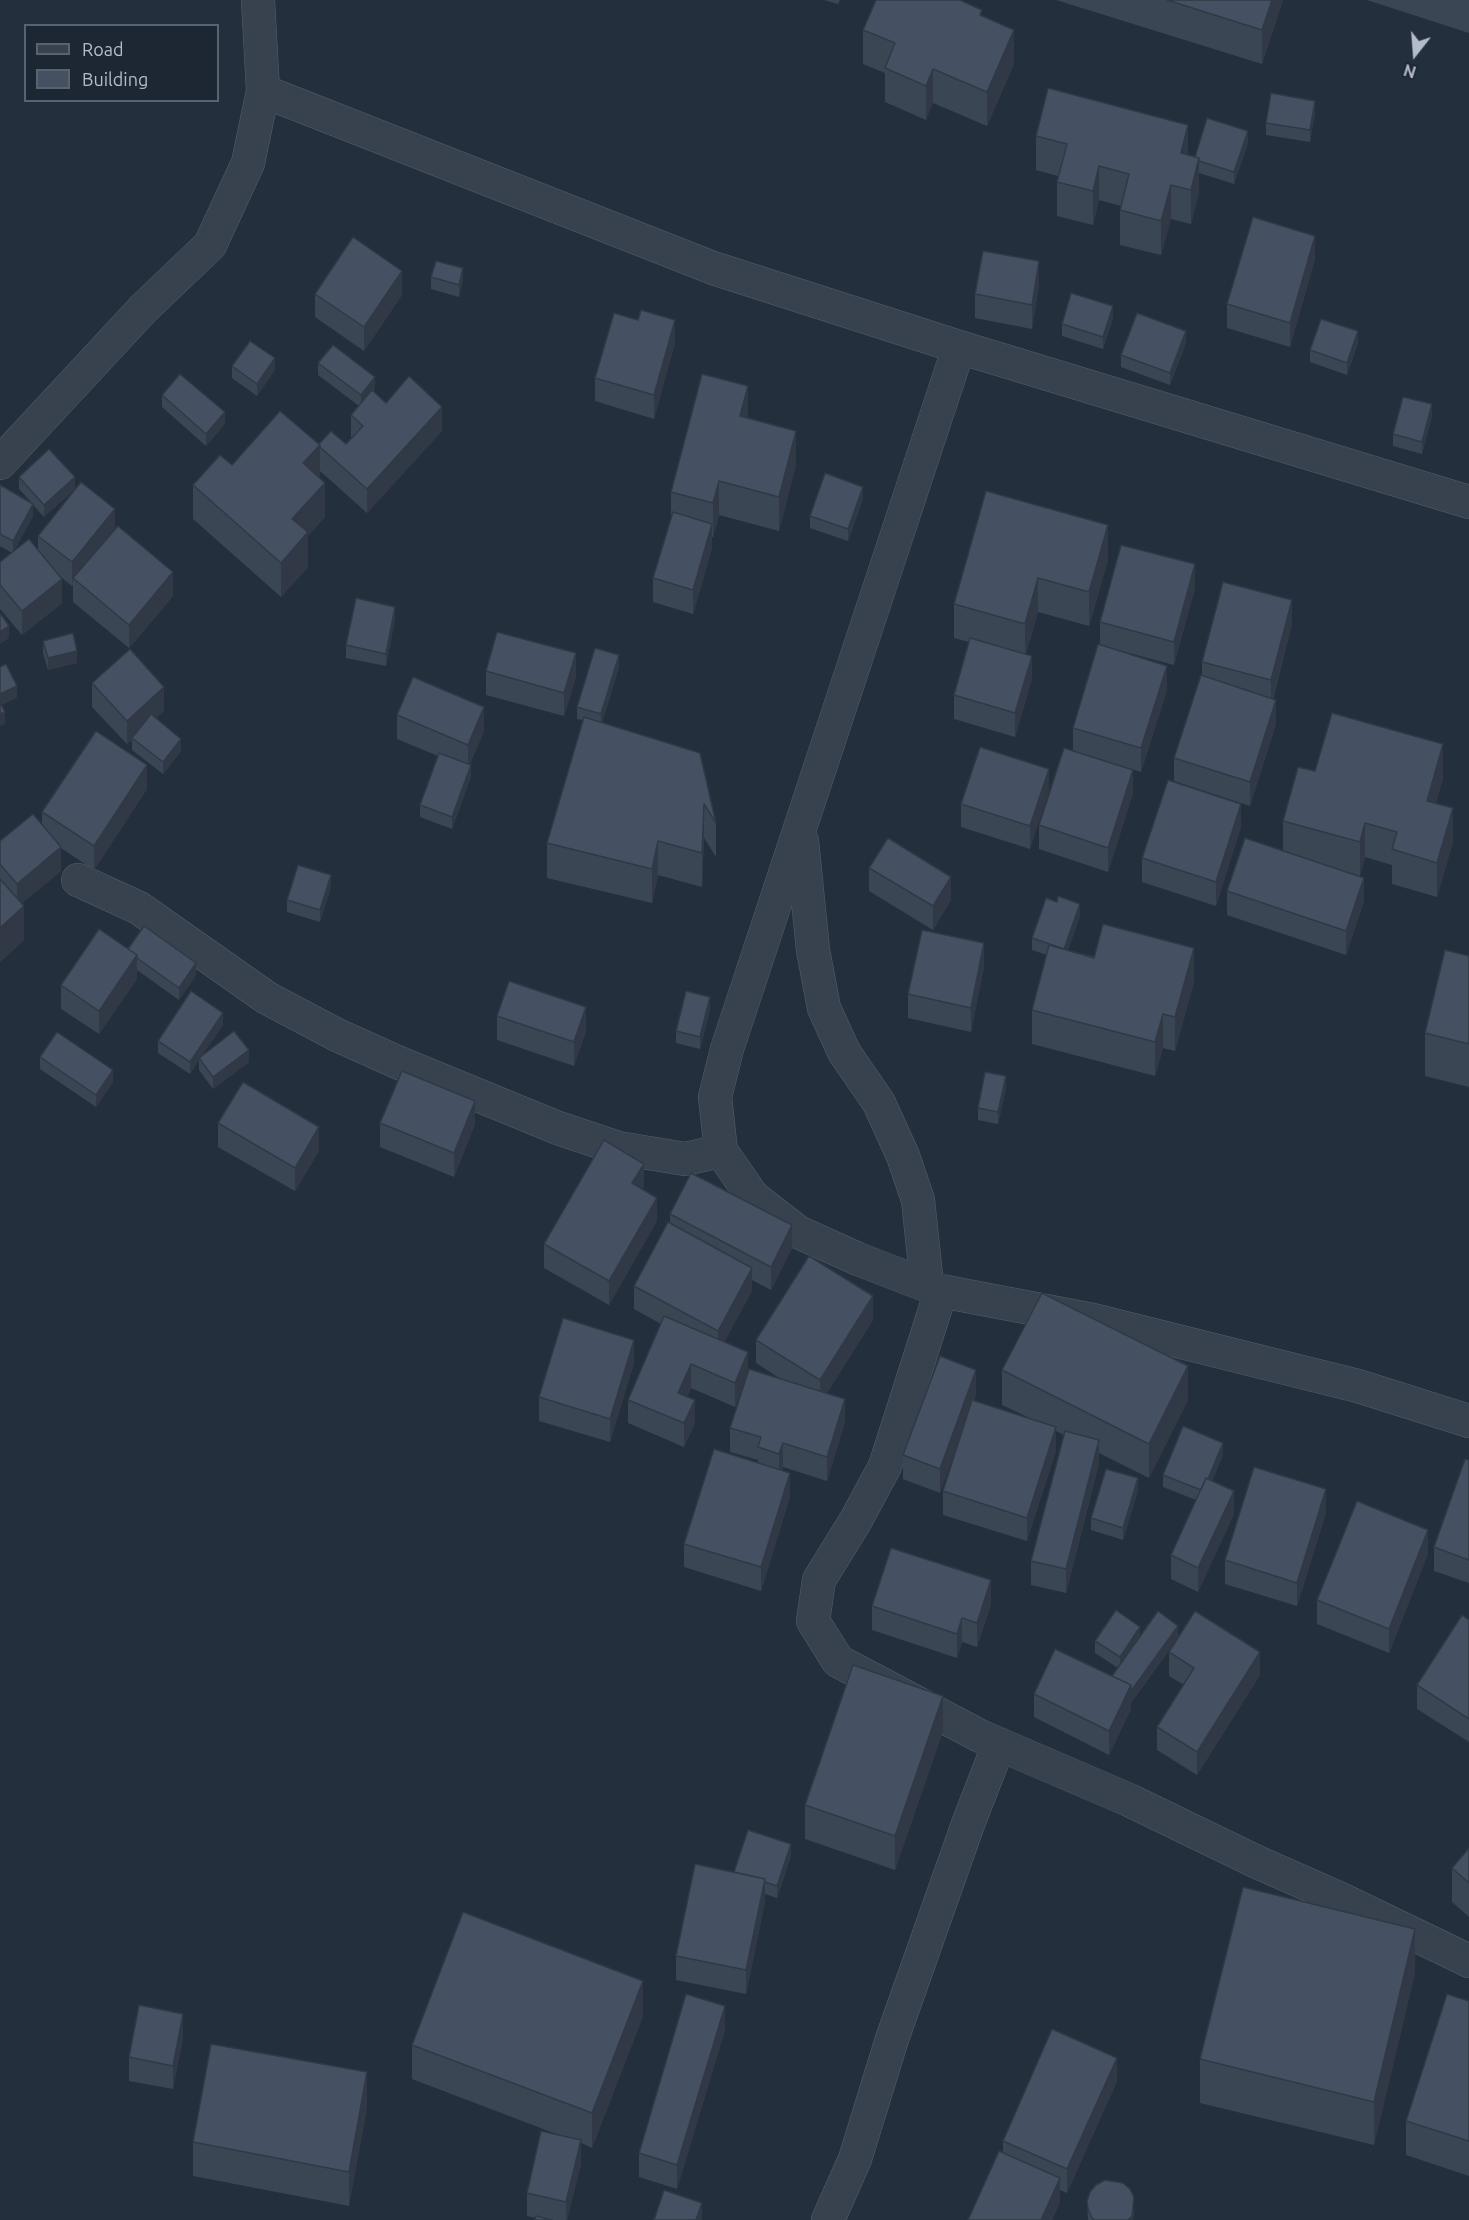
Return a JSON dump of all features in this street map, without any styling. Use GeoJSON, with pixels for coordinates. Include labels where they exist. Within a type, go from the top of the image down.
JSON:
{"type":"FeatureCollection","features":[{"type":"Feature","properties":{"kind":"street"},"geometry":{"type":"LineString","coordinates":[[0,463],[143,309],[210,245],[248,163],[263,91],[258,0]]}},
{"type":"Feature","properties":{"kind":"street"},"geometry":{"type":"LineString","coordinates":[[263,91],[713,268],[959,347],[1469,502]]}},
{"type":"Feature","properties":{"kind":"street"},"geometry":{"type":"LineString","coordinates":[[959,347],[727,1049],[715,1097],[721,1151],[753,1197],[798,1232],[858,1259],[934,1288],[1093,1320],[1358,1386],[1469,1421]]}},
{"type":"Feature","properties":{"kind":"street"},"geometry":{"type":"LineString","coordinates":[[801,826],[813,950],[824,1008],[844,1052],[879,1103],[903,1156],[918,1200],[934,1288],[885,1466],[856,1520],[819,1580],[813,1621],[838,1661],[929,1710],[999,1744],[1129,1800],[1469,1962]]}},
{"type":"Feature","properties":{"kind":"street"},"geometry":{"type":"LineString","coordinates":[[78,880],[113,898],[140,908],[267,998],[337,1035],[397,1062],[558,1128],[618,1148],[685,1159],[721,1151]]}},
{"type":"Feature","properties":{"kind":"street"},"geometry":{"type":"LineString","coordinates":[[828,2220],[855,2159],[892,2039],[968,1824],[999,1744]]}},
{"type":"Feature","properties":{"kind":"building"},"geometry":{"type":"Polygon","coordinates":[[[876,0],[960,0],[982,10],[980,15],[1014,30],[987,92],[933,69],[926,86],[885,68],[895,43],[863,30],[876,0]]]}},
{"type":"Feature","properties":{"kind":"building"},"geometry":{"type":"Polygon","coordinates":[[[1167,0],[1272,0],[1262,30],[1167,0]]]}},
{"type":"Feature","properties":{"kind":"building"},"geometry":{"type":"Polygon","coordinates":[[[1048,88],[1188,125],[1181,153],[1199,158],[1191,190],[1171,185],[1161,221],[1120,210],[1129,174],[1099,166],[1093,191],[1057,182],[1067,144],[1036,136],[1048,88]]]}},
{"type":"Feature","properties":{"kind":"building"},"geometry":{"type":"Polygon","coordinates":[[[1271,93],[1315,101],[1310,130],[1266,123],[1271,93]]]}},
{"type":"Feature","properties":{"kind":"building"},"geometry":{"type":"Polygon","coordinates":[[[1207,118],[1248,131],[1234,172],[1199,161],[1199,158],[1195,157],[1207,118]]]}},
{"type":"Feature","properties":{"kind":"building"},"geometry":{"type":"Polygon","coordinates":[[[1253,217],[1315,236],[1290,323],[1227,304],[1253,217]]]}},
{"type":"Feature","properties":{"kind":"building"},"geometry":{"type":"Polygon","coordinates":[[[353,237],[402,271],[364,327],[315,294],[353,237]]]}},
{"type":"Feature","properties":{"kind":"building"},"geometry":{"type":"Polygon","coordinates":[[[983,251],[1039,261],[1032,305],[975,294],[983,251]]]}},
{"type":"Feature","properties":{"kind":"building"},"geometry":{"type":"Polygon","coordinates":[[[436,261],[463,268],[459,285],[431,277],[436,261]]]}},
{"type":"Feature","properties":{"kind":"building"},"geometry":{"type":"Polygon","coordinates":[[[1071,293],[1113,306],[1103,337],[1062,324],[1071,293]]]}},
{"type":"Feature","properties":{"kind":"building"},"geometry":{"type":"Polygon","coordinates":[[[641,310],[675,320],[654,395],[595,378],[614,313],[638,320],[641,310]]]}},
{"type":"Feature","properties":{"kind":"building"},"geometry":{"type":"Polygon","coordinates":[[[1137,313],[1186,331],[1170,373],[1121,355],[1137,313]]]}},
{"type":"Feature","properties":{"kind":"building"},"geometry":{"type":"Polygon","coordinates":[[[1321,319],[1358,331],[1347,363],[1310,350],[1321,319]]]}},
{"type":"Feature","properties":{"kind":"building"},"geometry":{"type":"Polygon","coordinates":[[[250,341],[275,358],[257,384],[232,366],[250,341]]]}},
{"type":"Feature","properties":{"kind":"building"},"geometry":{"type":"Polygon","coordinates":[[[333,345],[375,377],[361,395],[318,363],[333,345]]]}},
{"type":"Feature","properties":{"kind":"building"},"geometry":{"type":"Polygon","coordinates":[[[180,374],[225,412],[206,434],[162,395],[180,374]]]}},
{"type":"Feature","properties":{"kind":"building"},"geometry":{"type":"Polygon","coordinates":[[[702,374],[748,386],[740,416],[796,431],[779,497],[719,481],[713,503],[671,492],[702,374]]]}},
{"type":"Feature","properties":{"kind":"building"},"geometry":{"type":"Polygon","coordinates":[[[409,376],[442,407],[367,489],[319,444],[331,431],[346,444],[363,426],[351,415],[372,390],[386,403],[409,376]]]}},
{"type":"Feature","properties":{"kind":"building"},"geometry":{"type":"Polygon","coordinates":[[[1403,397],[1432,404],[1422,442],[1393,434],[1403,397]]]}},
{"type":"Feature","properties":{"kind":"building"},"geometry":{"type":"Polygon","coordinates":[[[280,411],[320,445],[303,463],[325,483],[292,519],[308,532],[281,563],[193,485],[220,455],[232,465],[280,411]]]}},
{"type":"Feature","properties":{"kind":"building"},"geometry":{"type":"Polygon","coordinates":[[[49,449],[75,477],[44,505],[19,477],[49,449]]]}},
{"type":"Feature","properties":{"kind":"building"},"geometry":{"type":"Polygon","coordinates":[[[825,473],[863,487],[848,529],[810,516],[825,473]]]}},
{"type":"Feature","properties":{"kind":"building"},"geometry":{"type":"Polygon","coordinates":[[[81,482],[115,509],[72,562],[38,536],[81,482]]]}},
{"type":"Feature","properties":{"kind":"building"},"geometry":{"type":"Polygon","coordinates":[[[0,485],[33,504],[13,541],[0,534],[0,485]]]}},
{"type":"Feature","properties":{"kind":"building"},"geometry":{"type":"Polygon","coordinates":[[[986,491],[1108,525],[1089,592],[1038,578],[1025,624],[954,604],[986,491]]]}},
{"type":"Feature","properties":{"kind":"building"},"geometry":{"type":"Polygon","coordinates":[[[673,512],[712,524],[693,590],[653,578],[673,512]]]}},
{"type":"Feature","properties":{"kind":"building"},"geometry":{"type":"Polygon","coordinates":[[[118,526],[173,572],[129,625],[73,578],[118,526]]]}},
{"type":"Feature","properties":{"kind":"building"},"geometry":{"type":"Polygon","coordinates":[[[29,539],[62,579],[22,611],[0,585],[0,562],[29,539]]]}},
{"type":"Feature","properties":{"kind":"building"},"geometry":{"type":"Polygon","coordinates":[[[1121,545],[1195,564],[1174,642],[1100,622],[1121,545]]]}},
{"type":"Feature","properties":{"kind":"building"},"geometry":{"type":"Polygon","coordinates":[[[1223,582],[1292,600],[1271,680],[1202,662],[1223,582]]]}},
{"type":"Feature","properties":{"kind":"building"},"geometry":{"type":"Polygon","coordinates":[[[356,598],[395,607],[386,654],[346,645],[356,598]]]}},
{"type":"Feature","properties":{"kind":"building"},"geometry":{"type":"Polygon","coordinates":[[[0,613],[9,626],[0,632],[0,613]]]}},
{"type":"Feature","properties":{"kind":"building"},"geometry":{"type":"Polygon","coordinates":[[[497,632],[576,653],[564,693],[486,671],[497,632]]]}},
{"type":"Feature","properties":{"kind":"building"},"geometry":{"type":"Polygon","coordinates":[[[73,633],[77,651],[48,658],[43,641],[73,633]]]}},
{"type":"Feature","properties":{"kind":"building"},"geometry":{"type":"Polygon","coordinates":[[[970,638],[1032,656],[1015,713],[954,695],[970,638]]]}},
{"type":"Feature","properties":{"kind":"building"},"geometry":{"type":"Polygon","coordinates":[[[1098,644],[1167,666],[1141,748],[1073,728],[1098,644]]]}},
{"type":"Feature","properties":{"kind":"building"},"geometry":{"type":"Polygon","coordinates":[[[595,648],[619,655],[601,714],[577,707],[595,648]]]}},
{"type":"Feature","properties":{"kind":"building"},"geometry":{"type":"Polygon","coordinates":[[[130,649],[164,687],[127,721],[92,683],[130,649]]]}},
{"type":"Feature","properties":{"kind":"building"},"geometry":{"type":"Polygon","coordinates":[[[6,664],[17,686],[0,694],[0,667],[6,664]]]}},
{"type":"Feature","properties":{"kind":"building"},"geometry":{"type":"Polygon","coordinates":[[[1201,675],[1276,700],[1250,782],[1174,758],[1201,675]]]}},
{"type":"Feature","properties":{"kind":"building"},"geometry":{"type":"Polygon","coordinates":[[[413,677],[484,707],[468,745],[397,715],[413,677]]]}},
{"type":"Feature","properties":{"kind":"building"},"geometry":{"type":"Polygon","coordinates":[[[0,702],[5,712],[0,714],[0,702]]]}},
{"type":"Feature","properties":{"kind":"building"},"geometry":{"type":"Polygon","coordinates":[[[1332,713],[1443,744],[1427,801],[1453,808],[1437,863],[1392,849],[1397,832],[1365,823],[1360,842],[1283,821],[1298,767],[1315,771],[1332,713]]]}},
{"type":"Feature","properties":{"kind":"building"},"geometry":{"type":"Polygon","coordinates":[[[151,714],[181,739],[163,762],[132,738],[151,714]]]}},
{"type":"Feature","properties":{"kind":"building"},"geometry":{"type":"Polygon","coordinates":[[[584,717],[700,753],[716,823],[704,804],[702,853],[658,841],[652,869],[547,843],[584,717]]]}},
{"type":"Feature","properties":{"kind":"building"},"geometry":{"type":"Polygon","coordinates":[[[96,731],[147,765],[94,846],[42,812],[96,731]]]}},
{"type":"Feature","properties":{"kind":"building"},"geometry":{"type":"Polygon","coordinates":[[[980,747],[1049,769],[1030,826],[961,804],[980,747]]]}},
{"type":"Feature","properties":{"kind":"building"},"geometry":{"type":"Polygon","coordinates":[[[1064,748],[1133,770],[1108,848],[1039,825],[1064,748]]]}},
{"type":"Feature","properties":{"kind":"building"},"geometry":{"type":"Polygon","coordinates":[[[439,753],[471,765],[452,817],[420,805],[439,753]]]}},
{"type":"Feature","properties":{"kind":"building"},"geometry":{"type":"Polygon","coordinates":[[[1168,780],[1241,804],[1216,882],[1142,858],[1168,780]]]}},
{"type":"Feature","properties":{"kind":"building"},"geometry":{"type":"Polygon","coordinates":[[[33,814],[61,847],[17,884],[0,864],[0,841],[33,814]]]}},
{"type":"Feature","properties":{"kind":"building"},"geometry":{"type":"Polygon","coordinates":[[[888,838],[951,877],[933,906],[869,868],[888,838]]]}},
{"type":"Feature","properties":{"kind":"building"},"geometry":{"type":"Polygon","coordinates":[[[1245,838],[1364,878],[1346,931],[1227,891],[1245,838]]]}},
{"type":"Feature","properties":{"kind":"building"},"geometry":{"type":"Polygon","coordinates":[[[298,865],[331,875],[320,910],[287,900],[298,865]]]}},
{"type":"Feature","properties":{"kind":"building"},"geometry":{"type":"Polygon","coordinates":[[[0,879],[24,906],[0,928],[0,879]]]}},
{"type":"Feature","properties":{"kind":"building"},"geometry":{"type":"Polygon","coordinates":[[[1058,896],[1080,904],[1064,949],[1032,938],[1046,898],[1057,902],[1058,896]]]}},
{"type":"Feature","properties":{"kind":"building"},"geometry":{"type":"Polygon","coordinates":[[[1103,924],[1194,948],[1175,1017],[1163,1014],[1155,1042],[1032,1010],[1049,945],[1094,958],[1103,924]]]}},
{"type":"Feature","properties":{"kind":"building"},"geometry":{"type":"Polygon","coordinates":[[[144,926],[196,963],[179,988],[128,949],[144,926]]]}},
{"type":"Feature","properties":{"kind":"building"},"geometry":{"type":"Polygon","coordinates":[[[99,929],[137,955],[99,1011],[61,985],[99,929]]]}},
{"type":"Feature","properties":{"kind":"building"},"geometry":{"type":"Polygon","coordinates":[[[922,930],[984,943],[971,1008],[908,994],[922,930]]]}},
{"type":"Feature","properties":{"kind":"building"},"geometry":{"type":"Polygon","coordinates":[[[1445,950],[1469,956],[1469,1044],[1425,1033],[1445,950]]]}},
{"type":"Feature","properties":{"kind":"building"},"geometry":{"type":"Polygon","coordinates":[[[509,981],[586,1007],[574,1042],[497,1016],[509,981]]]}},
{"type":"Feature","properties":{"kind":"building"},"geometry":{"type":"Polygon","coordinates":[[[191,991],[223,1013],[190,1062],[158,1041],[191,991]]]}},
{"type":"Feature","properties":{"kind":"building"},"geometry":{"type":"Polygon","coordinates":[[[686,991],[710,997],[700,1037],[676,1031],[686,991]]]}},
{"type":"Feature","properties":{"kind":"building"},"geometry":{"type":"Polygon","coordinates":[[[234,1031],[249,1050],[213,1077],[199,1058],[234,1031]]]}},
{"type":"Feature","properties":{"kind":"building"},"geometry":{"type":"Polygon","coordinates":[[[57,1032],[113,1070],[96,1095],[40,1057],[57,1032]]]}},
{"type":"Feature","properties":{"kind":"building"},"geometry":{"type":"Polygon","coordinates":[[[402,1071],[475,1101],[454,1153],[380,1123],[402,1071]]]}},
{"type":"Feature","properties":{"kind":"building"},"geometry":{"type":"Polygon","coordinates":[[[985,1072],[1006,1076],[998,1112],[978,1108],[985,1072]]]}},
{"type":"Feature","properties":{"kind":"building"},"geometry":{"type":"Polygon","coordinates":[[[243,1082],[319,1127],[295,1168],[218,1123],[243,1082]]]}},
{"type":"Feature","properties":{"kind":"building"},"geometry":{"type":"Polygon","coordinates":[[[604,1140],[644,1164],[632,1183],[657,1198],[609,1281],[544,1244],[604,1140]]]}},
{"type":"Feature","properties":{"kind":"building"},"geometry":{"type":"Polygon","coordinates":[[[691,1173],[792,1225],[771,1267],[670,1214],[691,1173]]]}},
{"type":"Feature","properties":{"kind":"building"},"geometry":{"type":"Polygon","coordinates":[[[668,1222],[752,1268],[718,1331],[634,1286],[668,1222]]]}},
{"type":"Feature","properties":{"kind":"building"},"geometry":{"type":"Polygon","coordinates":[[[809,1256],[873,1296],[820,1380],[756,1340],[809,1256]]]}},
{"type":"Feature","properties":{"kind":"building"},"geometry":{"type":"Polygon","coordinates":[[[1042,1293],[1188,1366],[1149,1444],[1002,1370],[1042,1293]]]}},
{"type":"Feature","properties":{"kind":"building"},"geometry":{"type":"Polygon","coordinates":[[[664,1316],[748,1352],[735,1383],[691,1364],[678,1393],[695,1400],[684,1423],[628,1400],[664,1316]]]}},
{"type":"Feature","properties":{"kind":"building"},"geometry":{"type":"Polygon","coordinates":[[[563,1318],[634,1340],[610,1419],[539,1397],[563,1318]]]}},
{"type":"Feature","properties":{"kind":"building"},"geometry":{"type":"Polygon","coordinates":[[[940,1356],[976,1370],[940,1469],[903,1455],[940,1356]]]}},
{"type":"Feature","properties":{"kind":"building"},"geometry":{"type":"Polygon","coordinates":[[[749,1369],[845,1399],[827,1457],[783,1443],[779,1454],[758,1447],[761,1437],[730,1428],[749,1369]]]}},
{"type":"Feature","properties":{"kind":"building"},"geometry":{"type":"Polygon","coordinates":[[[972,1400],[1056,1427],[1027,1518],[943,1491],[972,1400]]]}},
{"type":"Feature","properties":{"kind":"building"},"geometry":{"type":"Polygon","coordinates":[[[1183,1426],[1223,1443],[1201,1490],[1163,1475],[1183,1426]]]}},
{"type":"Feature","properties":{"kind":"building"},"geometry":{"type":"Polygon","coordinates":[[[1065,1431],[1099,1440],[1066,1569],[1031,1561],[1065,1431]]]}},
{"type":"Feature","properties":{"kind":"building"},"geometry":{"type":"Polygon","coordinates":[[[714,1449],[790,1473],[761,1567],[684,1544],[714,1449]]]}},
{"type":"Feature","properties":{"kind":"building"},"geometry":{"type":"Polygon","coordinates":[[[1465,1459],[1469,1460],[1469,1560],[1434,1547],[1465,1459]]]}},
{"type":"Feature","properties":{"kind":"building"},"geometry":{"type":"Polygon","coordinates":[[[1254,1467],[1326,1489],[1297,1583],[1225,1560],[1254,1467]]]}},
{"type":"Feature","properties":{"kind":"building"},"geometry":{"type":"Polygon","coordinates":[[[1106,1469],[1138,1478],[1123,1528],[1091,1518],[1106,1469]]]}},
{"type":"Feature","properties":{"kind":"building"},"geometry":{"type":"Polygon","coordinates":[[[1206,1478],[1234,1491],[1198,1568],[1171,1555],[1206,1478]]]}},
{"type":"Feature","properties":{"kind":"building"},"geometry":{"type":"Polygon","coordinates":[[[1357,1501],[1428,1530],[1389,1629],[1317,1600],[1357,1501]]]}},
{"type":"Feature","properties":{"kind":"building"},"geometry":{"type":"Polygon","coordinates":[[[891,1548],[991,1580],[977,1623],[962,1618],[957,1634],[872,1606],[891,1548]]]}},
{"type":"Feature","properties":{"kind":"building"},"geometry":{"type":"Polygon","coordinates":[[[1116,1610],[1140,1627],[1120,1657],[1095,1641],[1116,1610]]]}},
{"type":"Feature","properties":{"kind":"building"},"geometry":{"type":"Polygon","coordinates":[[[1158,1611],[1178,1626],[1131,1691],[1131,1685],[1112,1676],[1158,1611]]]}},
{"type":"Feature","properties":{"kind":"building"},"geometry":{"type":"Polygon","coordinates":[[[1195,1611],[1260,1652],[1197,1752],[1157,1727],[1194,1668],[1169,1652],[1195,1611]]]}},
{"type":"Feature","properties":{"kind":"building"},"geometry":{"type":"Polygon","coordinates":[[[1462,1615],[1469,1620],[1469,1719],[1417,1685],[1462,1615]]]}},
{"type":"Feature","properties":{"kind":"building"},"geometry":{"type":"Polygon","coordinates":[[[1055,1649],[1131,1685],[1109,1731],[1034,1694],[1055,1649]]]}},
{"type":"Feature","properties":{"kind":"building"},"geometry":{"type":"Polygon","coordinates":[[[853,1665],[943,1696],[895,1836],[805,1805],[853,1665]]]}},
{"type":"Feature","properties":{"kind":"building"},"geometry":{"type":"Polygon","coordinates":[[[748,1830],[791,1844],[777,1886],[765,1882],[765,1879],[734,1872],[748,1830]]]}},
{"type":"Feature","properties":{"kind":"building"},"geometry":{"type":"Polygon","coordinates":[[[1469,1848],[1469,1883],[1452,1868],[1469,1848]]]}},
{"type":"Feature","properties":{"kind":"building"},"geometry":{"type":"Polygon","coordinates":[[[695,1864],[765,1879],[746,1970],[676,1956],[695,1864]]]}},
{"type":"Feature","properties":{"kind":"building"},"geometry":{"type":"Polygon","coordinates":[[[1243,1887],[1415,1929],[1374,2102],[1200,2059],[1243,1887]]]}},
{"type":"Feature","properties":{"kind":"building"},"geometry":{"type":"Polygon","coordinates":[[[463,1912],[643,1981],[592,2113],[412,2045],[463,1912]]]}},
{"type":"Feature","properties":{"kind":"building"},"geometry":{"type":"Polygon","coordinates":[[[686,1994],[725,2006],[677,2165],[639,2153],[686,1994]]]}},
{"type":"Feature","properties":{"kind":"building"},"geometry":{"type":"Polygon","coordinates":[[[1447,1994],[1469,2001],[1469,2141],[1406,2121],[1447,1994]]]}},
{"type":"Feature","properties":{"kind":"building"},"geometry":{"type":"Polygon","coordinates":[[[139,2005],[183,2014],[173,2066],[129,2057],[139,2005]]]}},
{"type":"Feature","properties":{"kind":"building"},"geometry":{"type":"Polygon","coordinates":[[[1052,2029],[1117,2058],[1067,2169],[1003,2141],[1052,2029]]]}},
{"type":"Feature","properties":{"kind":"building"},"geometry":{"type":"Polygon","coordinates":[[[211,2044],[367,2072],[349,2172],[193,2142],[211,2044]]]}},
{"type":"Feature","properties":{"kind":"building"},"geometry":{"type":"Polygon","coordinates":[[[541,2131],[581,2140],[566,2202],[527,2193],[541,2131]]]}},
{"type":"Feature","properties":{"kind":"building"},"geometry":{"type":"Polygon","coordinates":[[[999,2151],[1060,2178],[1041,2220],[968,2220],[999,2151]]]}},
{"type":"Feature","properties":{"kind":"building"},"geometry":{"type":"Polygon","coordinates":[[[1105,2180],[1123,2183],[1130,2189],[1134,2197],[1132,2216],[1128,2220],[1095,2220],[1092,2218],[1087,2201],[1090,2192],[1105,2180]]]}},
{"type":"Feature","properties":{"kind":"building"},"geometry":{"type":"Polygon","coordinates":[[[664,2190],[702,2203],[696,2220],[654,2220],[664,2190]]]}},
{"type":"Feature","properties":{"kind":"building"},"geometry":{"type":"Polygon","coordinates":[[[536,2216],[552,2220],[535,2220],[536,2216]]]}}]}
